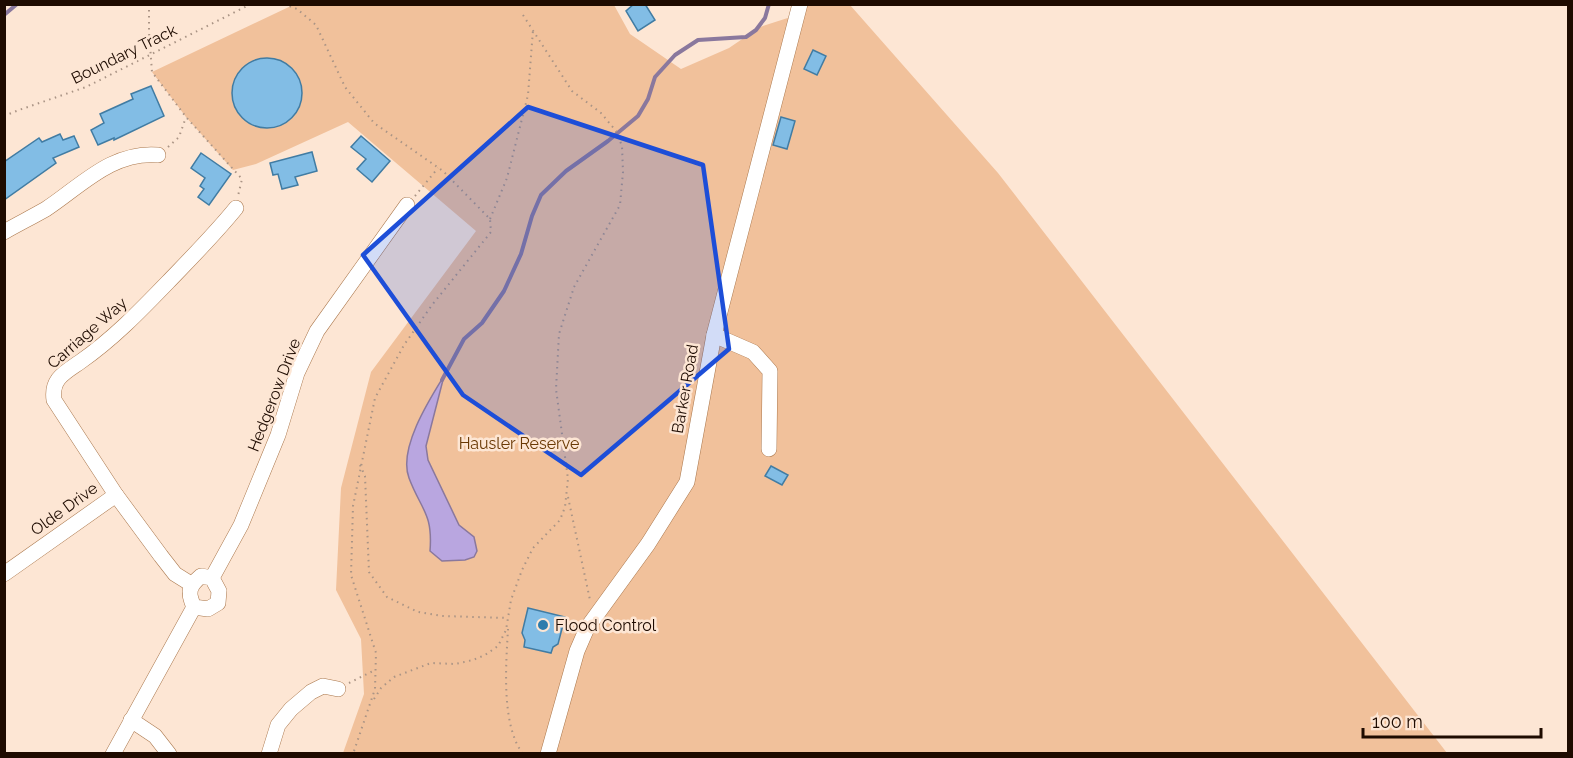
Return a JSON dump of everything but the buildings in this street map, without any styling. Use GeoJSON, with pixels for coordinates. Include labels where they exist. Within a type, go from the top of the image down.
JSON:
{"type":"FeatureCollection","features":[{"type":"Feature","properties":{"kind":"street","name":"Barker Road"},"geometry":{"type":"LineString","coordinates":[[548,753],[577,651],[587,628],[648,544],[687,482],[714,335],[797,6]]}},
{"type":"Feature","properties":{"kind":"street"},"geometry":{"type":"LineString","coordinates":[[4,232],[46,208],[80,182],[108,165],[144,154],[158,155]]}},
{"type":"Feature","properties":{"kind":"street","name":"Hedgerow Drive"},"geometry":{"type":"LineString","coordinates":[[212,578],[241,525],[278,435],[297,373],[317,331],[407,205]]}},
{"type":"Feature","properties":{"kind":"street","name":"Carriage Way"},"geometry":{"type":"LineString","coordinates":[[191,584],[175,574],[116,495],[54,400],[53,391],[58,378],[104,345],[125,325],[216,233],[236,208]]}},
{"type":"Feature","properties":{"kind":"street"},"geometry":{"type":"LineString","coordinates":[[714,335],[753,352],[770,372],[769,449]]}},
{"type":"Feature","properties":{"kind":"street","name":"Olde Drive"},"geometry":{"type":"LineString","coordinates":[[6,570],[116,495]]}},
{"type":"Feature","properties":{"kind":"street"},"geometry":{"type":"LineString","coordinates":[[201,576],[212,578],[219,591],[218,603],[208,609],[194,607],[188,596],[191,584],[201,576]]}},
{"type":"Feature","properties":{"kind":"street"},"geometry":{"type":"LineString","coordinates":[[113,753],[194,607]]}},
{"type":"Feature","properties":{"kind":"street"},"geometry":{"type":"LineString","coordinates":[[269,753],[278,724],[291,709],[311,692],[323,686],[338,689]]}},
{"type":"Feature","properties":{"kind":"street"},"geometry":{"type":"LineString","coordinates":[[131,720],[155,736],[169,753]]}},
{"type":"Feature","properties":{"kind":"path"},"geometry":{"type":"LineString","coordinates":[[149,4],[152,72],[186,117],[242,179],[236,208]]}},
{"type":"Feature","properties":{"kind":"path","name":"Boundary Track"},"geometry":{"type":"LineString","coordinates":[[4,116],[86,87],[251,4]]}},
{"type":"Feature","properties":{"kind":"path"},"geometry":{"type":"LineString","coordinates":[[284,4],[297,9],[316,25],[345,87],[374,123],[439,167],[490,219]]}},
{"type":"Feature","properties":{"kind":"path"},"geometry":{"type":"LineString","coordinates":[[521,12],[573,92],[601,113],[616,130],[620,141],[623,172],[620,205],[574,287],[559,334],[556,389],[568,494],[594,618]]}},
{"type":"Feature","properties":{"kind":"path"},"geometry":{"type":"LineString","coordinates":[[353,753],[375,689],[376,653],[351,575],[352,506],[375,398],[404,345],[432,305],[491,232],[490,219],[507,178],[528,95],[533,30]]}},
{"type":"Feature","properties":{"kind":"path"},"geometry":{"type":"LineString","coordinates":[[158,155],[179,137],[186,117]]}},
{"type":"Feature","properties":{"kind":"path"},"geometry":{"type":"LineString","coordinates":[[407,205],[439,167]]}},
{"type":"Feature","properties":{"kind":"path"},"geometry":{"type":"LineString","coordinates":[[360,465],[365,476],[369,572],[387,597],[418,612],[442,616],[508,618]]}},
{"type":"Feature","properties":{"kind":"path"},"geometry":{"type":"LineString","coordinates":[[372,702],[381,688],[394,677],[431,663],[455,664],[485,655],[498,646],[506,630],[511,600],[522,570],[533,548],[560,520],[568,494]]}},
{"type":"Feature","properties":{"kind":"path"},"geometry":{"type":"LineString","coordinates":[[508,618],[506,653],[508,706],[516,744],[523,753]]}},
{"type":"Feature","properties":{"kind":"path"},"geometry":{"type":"LineString","coordinates":[[338,689],[375,670]]}},
{"type":"Feature","properties":{"kind":"highlighted area"},"geometry":{"type":"Polygon","coordinates":[[[528,107],[703,165],[729,349],[581,475],[463,395],[363,255],[528,107]]]}},
{"type":"Feature","properties":{"kind":"green space","name":"Hausler Reserve"},"geometry":{"type":"Polygon","coordinates":[[[293,5],[614,5],[630,34],[681,69],[729,48],[760,27],[797,15],[801,5],[850,5],[998,173],[1447,753],[343,753],[364,694],[361,639],[336,590],[341,488],[371,372],[476,231],[348,122],[256,164],[233,170],[186,117],[152,72],[293,5]]]}},
{"type":"Feature","properties":{"kind":"shaded area"},"geometry":{"type":"Polygon","coordinates":[[[444,376],[426,446],[428,460],[459,525],[474,537],[477,551],[474,557],[465,560],[442,561],[430,551],[428,520],[413,489],[407,466],[411,439],[444,376]]]}},
{"type":"Feature","properties":{"kind":"waterway"},"geometry":{"type":"LineString","coordinates":[[4,15],[17,4]]}},
{"type":"Feature","properties":{"kind":"waterway"},"geometry":{"type":"LineString","coordinates":[[442,380],[464,339],[482,323],[504,291],[521,254],[541,195],[566,171],[638,116],[648,99],[655,77],[675,55],[698,40],[746,37],[756,30],[765,18],[769,4]]}},
{"type":"Feature","properties":{"kind":"place","name":"Flood Control"},"geometry":{"type":"Point","coordinates":[543,625]}}]}
